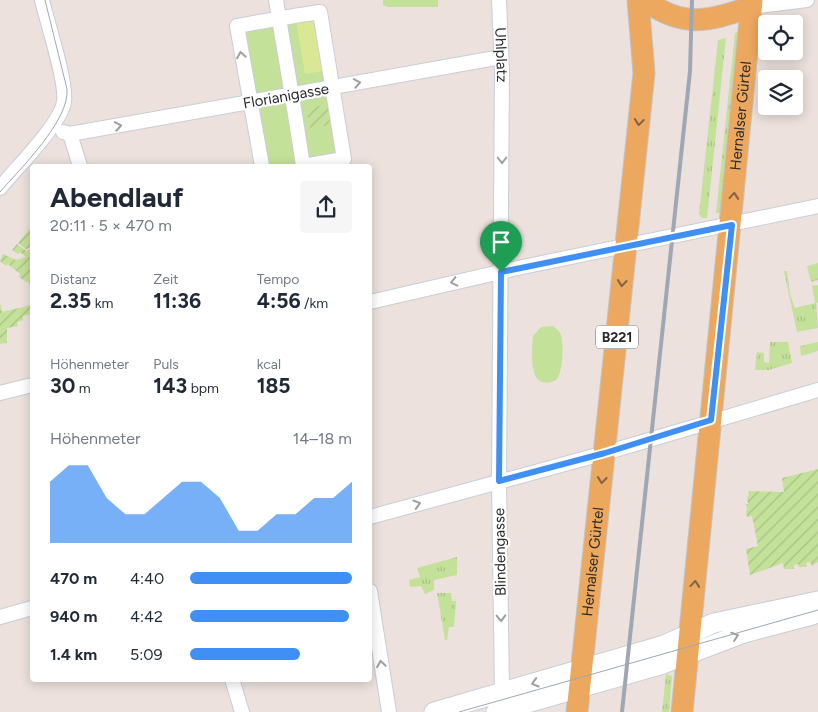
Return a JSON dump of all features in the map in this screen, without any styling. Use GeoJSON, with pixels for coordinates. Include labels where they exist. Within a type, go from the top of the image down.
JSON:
{"type":"FeatureCollection","features":[{"type":"Feature","properties":{"kind":"main road","name":"Hernalser Gürtel"},"geometry":{"type":"LineString","coordinates":[[577,712],[644,73],[638,0]]}},
{"type":"Feature","properties":{"kind":"main road"},"geometry":{"type":"LineString","coordinates":[[644,0],[658,10],[678,19],[696,21],[715,18],[752,3]]}},
{"type":"Feature","properties":{"kind":"main road","name":"Hernalser Gürtel"},"geometry":{"type":"LineString","coordinates":[[682,712],[732,225],[752,3]]}},
{"type":"Feature","properties":{"kind":"main road"},"geometry":{"type":"LineString","coordinates":[[434,712],[502,692],[662,664],[714,623],[818,601]]}},
{"type":"Feature","properties":{"kind":"main road"},"geometry":{"type":"LineString","coordinates":[[690,643],[744,633],[818,613]]}},
{"type":"Feature","properties":{"kind":"main road"},"geometry":{"type":"LineString","coordinates":[[496,712],[580,679]]}},
{"type":"Feature","properties":{"kind":"street"},"geometry":{"type":"LineString","coordinates":[[0,188],[51,127],[61,112],[64,93],[42,0]]}},
{"type":"Feature","properties":{"kind":"street"},"geometry":{"type":"LineString","coordinates":[[276,0],[303,164]]}},
{"type":"Feature","properties":{"kind":"street","name":"Uhlplatz"},"geometry":{"type":"LineString","coordinates":[[499,0],[502,112]]}},
{"type":"Feature","properties":{"kind":"street"},"geometry":{"type":"LineString","coordinates":[[752,3],[806,0]]}},
{"type":"Feature","properties":{"kind":"street"},"geometry":{"type":"LineString","coordinates":[[262,164],[237,26],[320,12],[344,159],[315,164]]}},
{"type":"Feature","properties":{"kind":"street","name":"Florianigasse"},"geometry":{"type":"LineString","coordinates":[[70,134],[501,57]]}},
{"type":"Feature","properties":{"kind":"street","name":"Blindengasse"},"geometry":{"type":"LineString","coordinates":[[502,112],[499,481],[502,692]]}},
{"type":"Feature","properties":{"kind":"street"},"geometry":{"type":"LineString","coordinates":[[51,127],[70,134],[79,164]]}},
{"type":"Feature","properties":{"kind":"street"},"geometry":{"type":"LineString","coordinates":[[372,302],[626,245],[732,225],[818,206]]}},
{"type":"Feature","properties":{"kind":"street"},"geometry":{"type":"LineString","coordinates":[[0,393],[30,386]]}},
{"type":"Feature","properties":{"kind":"street"},"geometry":{"type":"LineString","coordinates":[[372,516],[605,453],[711,420],[818,390]]}},
{"type":"Feature","properties":{"kind":"street"},"geometry":{"type":"LineString","coordinates":[[372,604],[389,712]]}},
{"type":"Feature","properties":{"kind":"street"},"geometry":{"type":"LineString","coordinates":[[0,617],[30,609]]}},
{"type":"Feature","properties":{"kind":"street"},"geometry":{"type":"LineString","coordinates":[[233,682],[242,712]]}},
{"type":"Feature","properties":{"kind":"green space"},"geometry":{"type":"Polygon","coordinates":[[[383,0],[438,0],[438,7],[388,7],[383,5],[383,0]]]}},
{"type":"Feature","properties":{"kind":"green space"},"geometry":{"type":"Polygon","coordinates":[[[320,12],[344,159],[315,164],[262,164],[237,26],[320,12]]]}},
{"type":"Feature","properties":{"kind":"green space"},"geometry":{"type":"Polygon","coordinates":[[[314,16],[322,71],[305,74],[296,20],[314,16]]]}},
{"type":"Feature","properties":{"kind":"green space"},"geometry":{"type":"Polygon","coordinates":[[[740,31],[721,213],[716,213],[735,33],[740,31]]]}},
{"type":"Feature","properties":{"kind":"green space"},"geometry":{"type":"Polygon","coordinates":[[[726,38],[707,218],[702,218],[699,214],[718,40],[726,38]]]}},
{"type":"Feature","properties":{"kind":"green space"},"geometry":{"type":"Polygon","coordinates":[[[331,104],[334,124],[310,128],[306,108],[331,104]]]}},
{"type":"Feature","properties":{"kind":"green space"},"geometry":{"type":"Polygon","coordinates":[[[30,228],[30,248],[26,249],[18,243],[30,228]]]}},
{"type":"Feature","properties":{"kind":"green space"},"geometry":{"type":"Polygon","coordinates":[[[17,244],[26,251],[30,250],[30,287],[29,282],[19,277],[20,274],[8,264],[6,266],[0,261],[3,254],[16,260],[26,257],[20,252],[18,254],[12,250],[17,244]]]}},
{"type":"Feature","properties":{"kind":"green space"},"geometry":{"type":"Polygon","coordinates":[[[818,263],[818,280],[811,282],[807,266],[818,263]]]}},
{"type":"Feature","properties":{"kind":"green space"},"geometry":{"type":"Polygon","coordinates":[[[784,271],[787,271],[790,294],[795,308],[815,303],[812,286],[818,285],[818,303],[816,303],[818,328],[797,332],[784,271]]]}},
{"type":"Feature","properties":{"kind":"green space"},"geometry":{"type":"Polygon","coordinates":[[[0,303],[2,312],[30,305],[30,314],[23,316],[23,320],[17,322],[18,326],[7,328],[7,343],[0,344],[0,303]]]}},
{"type":"Feature","properties":{"kind":"green space"},"geometry":{"type":"Polygon","coordinates":[[[553,326],[561,335],[562,359],[558,377],[556,380],[547,383],[540,381],[533,369],[533,336],[541,327],[553,326]]]}},
{"type":"Feature","properties":{"kind":"green space"},"geometry":{"type":"Polygon","coordinates":[[[770,342],[788,342],[792,363],[769,370],[755,370],[757,352],[764,353],[764,362],[769,363],[770,342]]]}},
{"type":"Feature","properties":{"kind":"green space"},"geometry":{"type":"Polygon","coordinates":[[[818,342],[818,351],[801,356],[800,346],[818,342]]]}},
{"type":"Feature","properties":{"kind":"green space"},"geometry":{"type":"Polygon","coordinates":[[[818,469],[818,562],[812,566],[810,562],[806,563],[807,567],[799,567],[798,564],[794,565],[794,569],[784,569],[783,563],[750,575],[746,549],[758,546],[752,516],[747,517],[748,491],[784,492],[782,478],[818,469]]]}},
{"type":"Feature","properties":{"kind":"green space"},"geometry":{"type":"Polygon","coordinates":[[[457,557],[457,575],[434,580],[434,590],[425,594],[421,586],[410,587],[409,580],[420,577],[417,568],[457,557]]]}},
{"type":"Feature","properties":{"kind":"green space"},"geometry":{"type":"Polygon","coordinates":[[[437,593],[451,593],[452,601],[456,601],[454,627],[449,627],[447,640],[445,640],[437,593]]]}},
{"type":"Feature","properties":{"kind":"green space"},"geometry":{"type":"Polygon","coordinates":[[[666,674],[672,676],[669,712],[662,712],[666,674]]]}},
{"type":"Feature","properties":{"kind":"tram line"},"geometry":{"type":"LineString","coordinates":[[0,192],[42,144],[61,115],[66,101],[67,89],[45,0]]}},
{"type":"Feature","properties":{"kind":"tram line"},"geometry":{"type":"LineString","coordinates":[[459,712],[818,610]]}},
{"type":"Feature","properties":{"kind":"railway"},"geometry":{"type":"LineString","coordinates":[[622,712],[690,71],[692,0]]}},
{"type":"Feature","properties":{"kind":"route"},"geometry":{"type":"LineString","coordinates":[[732,225],[711,420],[605,453],[499,481],[501,272],[626,245],[732,225]]}}]}
